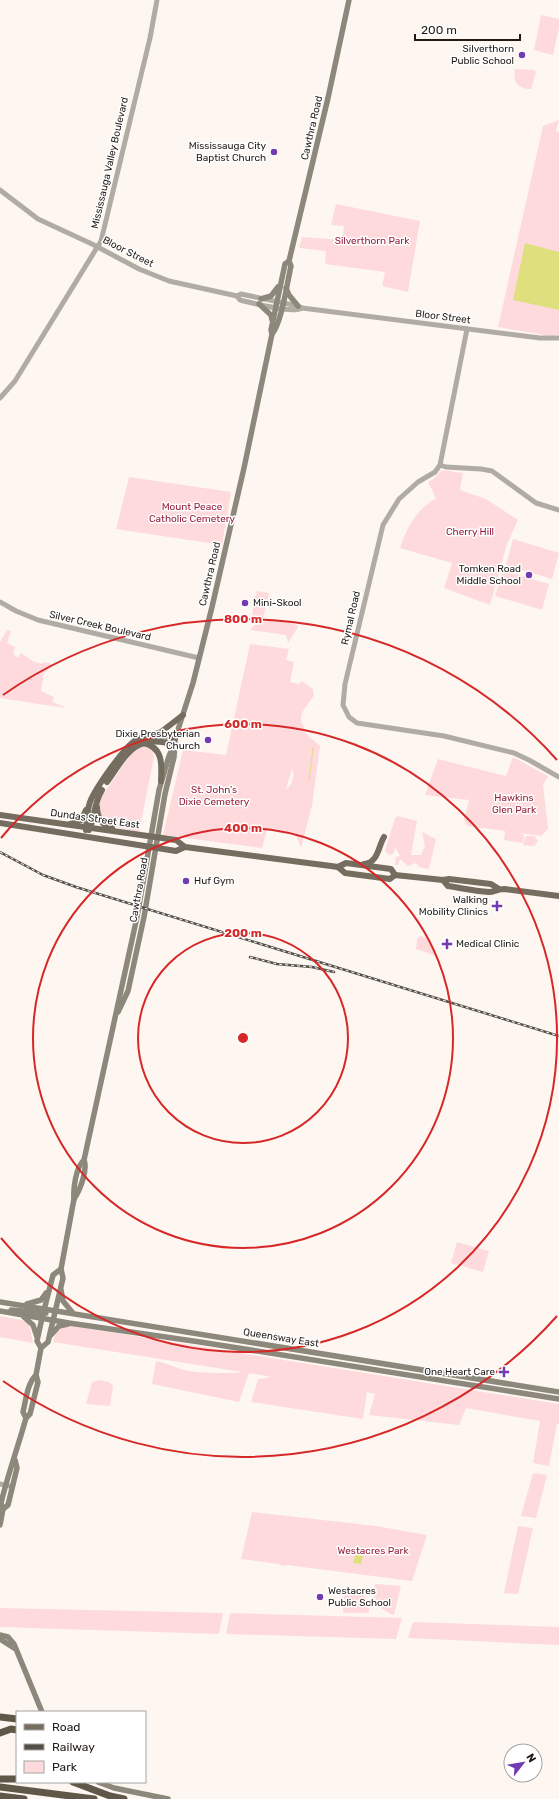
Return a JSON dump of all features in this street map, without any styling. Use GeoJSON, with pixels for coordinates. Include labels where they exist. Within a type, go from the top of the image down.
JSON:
{"type":"FeatureCollection","features":[{"type":"Feature","properties":{"kind":"highway"},"geometry":{"type":"LineString","coordinates":[[0,1717],[16,1719]]}},
{"type":"Feature","properties":{"kind":"highway"},"geometry":{"type":"LineString","coordinates":[[0,1733],[11,1729],[16,1730]]}},
{"type":"Feature","properties":{"kind":"highway"},"geometry":{"type":"LineString","coordinates":[[0,1779],[16,1779]]}},
{"type":"Feature","properties":{"kind":"highway"},"geometry":{"type":"LineString","coordinates":[[76,1783],[110,1796],[124,1799]]}},
{"type":"Feature","properties":{"kind":"highway"},"geometry":{"type":"LineString","coordinates":[[0,1787],[94,1799]]}},
{"type":"Feature","properties":{"kind":"highway"},"geometry":{"type":"LineString","coordinates":[[0,1796],[24,1799]]}},
{"type":"Feature","properties":{"kind":"main road","name":"Cawthra Road"},"geometry":{"type":"LineString","coordinates":[[272,334],[270,330],[272,320],[286,288],[291,266],[289,261],[328,98],[349,0]]}},
{"type":"Feature","properties":{"kind":"main road","name":"Cawthra Road"},"geometry":{"type":"LineString","coordinates":[[0,1525],[3,1509],[2,1503],[10,1466],[15,1460],[26,1418],[30,1414],[34,1401],[38,1382],[36,1375],[41,1348],[48,1342],[53,1310],[63,1278],[61,1269],[74,1199],[79,1192],[84,1173],[86,1164],[84,1160],[118,1012],[137,917],[161,781],[175,742],[193,683],[244,468],[272,334],[275,330],[279,305],[280,285],[285,264],[289,261]]}},
{"type":"Feature","properties":{"kind":"main road"},"geometry":{"type":"LineString","coordinates":[[272,320],[271,315],[260,301],[271,296],[280,285]]}},
{"type":"Feature","properties":{"kind":"main road"},"geometry":{"type":"LineString","coordinates":[[286,288],[289,295],[300,307]]}},
{"type":"Feature","properties":{"kind":"main road"},"geometry":{"type":"LineString","coordinates":[[86,836],[94,801],[124,750],[137,740],[161,732],[183,715]]}},
{"type":"Feature","properties":{"kind":"main road"},"geometry":{"type":"LineString","coordinates":[[150,736],[163,735],[175,742]]}},
{"type":"Feature","properties":{"kind":"main road"},"geometry":{"type":"LineString","coordinates":[[55,823],[73,824],[78,822],[84,816],[87,803],[94,801],[127,754],[142,743],[156,741],[175,742]]}},
{"type":"Feature","properties":{"kind":"main road","name":"Cawthra Road"},"geometry":{"type":"LineString","coordinates":[[118,1012],[128,990],[142,924],[162,809],[174,757],[175,742]]}},
{"type":"Feature","properties":{"kind":"main road"},"geometry":{"type":"LineString","coordinates":[[142,743],[154,747],[160,755],[162,761],[161,781]]}},
{"type":"Feature","properties":{"kind":"main road"},"geometry":{"type":"LineString","coordinates":[[94,801],[97,813],[104,824],[110,828],[126,831],[130,834]]}},
{"type":"Feature","properties":{"kind":"main road","name":"Dundas Street East"},"geometry":{"type":"LineString","coordinates":[[0,815],[176,840],[185,847]]}},
{"type":"Feature","properties":{"kind":"main road","name":"Dundas Street East"},"geometry":{"type":"LineString","coordinates":[[0,823],[162,849],[176,850],[185,847],[338,867],[345,873],[390,879],[395,875],[443,880],[448,886],[490,892],[499,889],[559,896]]}},
{"type":"Feature","properties":{"kind":"main road"},"geometry":{"type":"LineString","coordinates":[[357,864],[368,864],[374,860],[384,837]]}},
{"type":"Feature","properties":{"kind":"main road","name":"Dundas Street East"},"geometry":{"type":"LineString","coordinates":[[338,867],[346,863],[357,864],[391,869],[395,875]]}},
{"type":"Feature","properties":{"kind":"main road","name":"Cawthra Road"},"geometry":{"type":"LineString","coordinates":[[38,1341],[53,1275],[61,1269]]}},
{"type":"Feature","properties":{"kind":"main road"},"geometry":{"type":"LineString","coordinates":[[17,1304],[32,1303],[41,1300],[50,1285]]}},
{"type":"Feature","properties":{"kind":"main road"},"geometry":{"type":"LineString","coordinates":[[61,1286],[63,1301],[72,1313]]}},
{"type":"Feature","properties":{"kind":"main road","name":"Queensway East"},"geometry":{"type":"LineString","coordinates":[[0,1302],[17,1304],[43,1314],[52,1320],[68,1323],[200,1342],[559,1399]]}},
{"type":"Feature","properties":{"kind":"main road"},"geometry":{"type":"LineString","coordinates":[[0,1310],[43,1314]]}},
{"type":"Feature","properties":{"kind":"main road","name":"Queensway East"},"geometry":{"type":"LineString","coordinates":[[0,1310],[20,1315],[43,1314],[53,1310],[559,1392]]}},
{"type":"Feature","properties":{"kind":"main road"},"geometry":{"type":"LineString","coordinates":[[20,1315],[30,1320],[34,1325],[41,1348]]}},
{"type":"Feature","properties":{"kind":"main road"},"geometry":{"type":"LineString","coordinates":[[48,1339],[57,1328],[68,1323]]}},
{"type":"Feature","properties":{"kind":"main road"},"geometry":{"type":"LineString","coordinates":[[0,1635],[11,1640],[42,1711]]}},
{"type":"Feature","properties":{"kind":"main road"},"geometry":{"type":"LineString","coordinates":[[0,1639],[14,1648]]}},
{"type":"Feature","properties":{"kind":"main road"},"geometry":{"type":"LineString","coordinates":[[101,1783],[114,1788],[168,1799]]}},
{"type":"Feature","properties":{"kind":"street","name":"Mississauga Valley Boulevard"},"geometry":{"type":"LineString","coordinates":[[0,398],[15,381],[98,247],[104,229],[150,38],[157,0]]}},
{"type":"Feature","properties":{"kind":"street","name":"Bloor Street"},"geometry":{"type":"LineString","coordinates":[[0,190],[38,219],[98,247],[139,269],[168,281],[237,296],[240,300],[260,301],[279,305],[540,338],[559,338]]}},
{"type":"Feature","properties":{"kind":"street"},"geometry":{"type":"LineString","coordinates":[[467,329],[440,465],[446,467],[481,469],[492,472],[536,503],[559,510]]}},
{"type":"Feature","properties":{"kind":"street","name":"Rymal Road"},"geometry":{"type":"LineString","coordinates":[[440,465],[435,472],[418,482],[399,499],[383,525],[344,686],[342,696],[345,710],[353,720],[362,724],[441,736],[514,753],[559,777]]}},
{"type":"Feature","properties":{"kind":"street","name":"Silver Creek Boulevard"},"geometry":{"type":"LineString","coordinates":[[0,602],[16,611],[38,620],[199,658]]}},
{"type":"Feature","properties":{"kind":"green space"},"geometry":{"type":"Polygon","coordinates":[[[541,15],[559,19],[559,28],[553,55],[534,50],[541,15]]]}},
{"type":"Feature","properties":{"kind":"green space"},"geometry":{"type":"Polygon","coordinates":[[[515,69],[534,70],[536,72],[531,89],[522,88],[517,84],[515,81],[515,69]]]}},
{"type":"Feature","properties":{"kind":"green space"},"geometry":{"type":"Polygon","coordinates":[[[559,120],[556,131],[559,132],[559,335],[550,336],[498,327],[543,126],[559,120]]]}},
{"type":"Feature","properties":{"kind":"green space","name":"Silverthorn Park"},"geometry":{"type":"Polygon","coordinates":[[[336,204],[420,221],[408,292],[382,286],[385,272],[325,264],[326,251],[299,248],[302,237],[342,240],[344,226],[331,225],[336,204]]]}},
{"type":"Feature","properties":{"kind":"green space","name":"Cherry Hill"},"geometry":{"type":"Polygon","coordinates":[[[442,470],[463,473],[460,490],[486,499],[518,520],[507,544],[490,605],[444,588],[452,563],[400,548],[413,520],[423,508],[436,498],[428,482],[442,470]]]}},
{"type":"Feature","properties":{"kind":"green space","name":"Mount Peace Catholic Cemetery"},"geometry":{"type":"Polygon","coordinates":[[[129,477],[231,492],[222,545],[116,529],[129,477]]]}},
{"type":"Feature","properties":{"kind":"green space"},"geometry":{"type":"Polygon","coordinates":[[[513,539],[559,553],[552,579],[506,565],[513,539]]]}},
{"type":"Feature","properties":{"kind":"green space"},"geometry":{"type":"Polygon","coordinates":[[[503,570],[549,584],[542,610],[495,596],[503,570]]]}},
{"type":"Feature","properties":{"kind":"green space"},"geometry":{"type":"Polygon","coordinates":[[[257,591],[269,593],[263,618],[252,617],[254,596],[256,596],[257,591]]]}},
{"type":"Feature","properties":{"kind":"green space"},"geometry":{"type":"Polygon","coordinates":[[[268,620],[288,621],[292,622],[298,627],[288,643],[286,635],[250,630],[257,622],[261,624],[268,620]]]}},
{"type":"Feature","properties":{"kind":"green space"},"geometry":{"type":"Polygon","coordinates":[[[7,630],[11,631],[7,643],[15,647],[13,653],[18,658],[21,653],[34,662],[52,664],[51,668],[44,673],[41,691],[54,697],[52,702],[65,708],[0,698],[0,642],[7,630]]]}},
{"type":"Feature","properties":{"kind":"green space","name":"St. John’s Dixie Cemetery"},"geometry":{"type":"Polygon","coordinates":[[[250,644],[289,649],[286,660],[294,662],[290,682],[299,684],[302,681],[313,689],[314,695],[302,713],[301,720],[305,733],[320,746],[312,806],[301,848],[295,833],[272,828],[272,830],[267,830],[262,848],[163,835],[183,750],[226,755],[250,644]],[[292,768],[286,790],[293,779],[292,768]]]}},
{"type":"Feature","properties":{"kind":"green space"},"geometry":{"type":"Polygon","coordinates":[[[142,746],[151,748],[154,757],[139,832],[108,823],[100,814],[99,806],[102,796],[130,755],[134,750],[142,746]]]}},
{"type":"Feature","properties":{"kind":"green space","name":"Hawkins Glen Park"},"geometry":{"type":"Polygon","coordinates":[[[513,757],[548,776],[543,785],[548,829],[541,836],[519,833],[524,835],[523,843],[504,840],[505,831],[467,826],[464,819],[469,800],[425,795],[438,759],[506,776],[513,757]]]}},
{"type":"Feature","properties":{"kind":"green space"},"geometry":{"type":"Polygon","coordinates":[[[398,816],[417,821],[411,855],[421,855],[425,846],[422,832],[436,839],[429,869],[419,867],[416,863],[408,866],[400,859],[398,865],[395,865],[396,857],[400,856],[396,849],[396,845],[394,853],[390,855],[385,851],[395,818],[398,816]]]}},
{"type":"Feature","properties":{"kind":"green space"},"geometry":{"type":"Polygon","coordinates":[[[527,836],[534,836],[538,841],[534,846],[523,845],[527,836]]]}},
{"type":"Feature","properties":{"kind":"green space"},"geometry":{"type":"Polygon","coordinates":[[[421,936],[426,938],[436,953],[436,956],[416,949],[417,939],[421,936]]]}},
{"type":"Feature","properties":{"kind":"green space"},"geometry":{"type":"Polygon","coordinates":[[[457,1242],[489,1251],[483,1272],[451,1263],[457,1242]]]}},
{"type":"Feature","properties":{"kind":"green space"},"geometry":{"type":"Polygon","coordinates":[[[0,1316],[22,1320],[29,1323],[33,1343],[0,1337],[0,1316]]]}},
{"type":"Feature","properties":{"kind":"green space"},"geometry":{"type":"Polygon","coordinates":[[[59,1324],[559,1404],[559,1424],[557,1424],[549,1466],[533,1463],[540,1421],[466,1408],[459,1425],[369,1415],[375,1394],[367,1392],[363,1419],[251,1402],[258,1379],[272,1377],[249,1373],[239,1402],[152,1384],[156,1361],[194,1372],[242,1372],[53,1342],[59,1324]]]}},
{"type":"Feature","properties":{"kind":"green space"},"geometry":{"type":"Polygon","coordinates":[[[99,1380],[109,1382],[113,1386],[110,1406],[86,1404],[92,1382],[99,1380]]]}},
{"type":"Feature","properties":{"kind":"green space"},"geometry":{"type":"Polygon","coordinates":[[[533,1473],[547,1475],[536,1518],[521,1516],[533,1473]]]}},
{"type":"Feature","properties":{"kind":"green space","name":"Westacres Park"},"geometry":{"type":"Polygon","coordinates":[[[252,1512],[376,1526],[427,1535],[412,1581],[287,1565],[283,1566],[241,1559],[252,1512]]]}},
{"type":"Feature","properties":{"kind":"green space"},"geometry":{"type":"Polygon","coordinates":[[[518,1526],[533,1528],[518,1594],[504,1593],[518,1526]]]}},
{"type":"Feature","properties":{"kind":"green space"},"geometry":{"type":"Polygon","coordinates":[[[375,1584],[401,1586],[394,1615],[384,1610],[378,1604],[374,1590],[375,1584]]]}},
{"type":"Feature","properties":{"kind":"green space"},"geometry":{"type":"Polygon","coordinates":[[[350,1589],[359,1591],[365,1596],[368,1603],[369,1613],[343,1613],[344,1590],[350,1589]]]}},
{"type":"Feature","properties":{"kind":"green space"},"geometry":{"type":"Polygon","coordinates":[[[0,1608],[223,1613],[219,1634],[0,1627],[0,1608]]]}},
{"type":"Feature","properties":{"kind":"green space"},"geometry":{"type":"Polygon","coordinates":[[[230,1613],[402,1618],[396,1639],[226,1634],[230,1613]]]}},
{"type":"Feature","properties":{"kind":"green space"},"geometry":{"type":"Polygon","coordinates":[[[413,1622],[559,1627],[559,1645],[408,1638],[413,1622]]]}},
{"type":"Feature","properties":{"kind":"shaded area"},"geometry":{"type":"Polygon","coordinates":[[[525,243],[559,252],[559,310],[513,300],[525,243]]]}},
{"type":"Feature","properties":{"kind":"shaded area"},"geometry":{"type":"Polygon","coordinates":[[[356,1551],[364,1552],[361,1564],[353,1563],[356,1551]]]}},
{"type":"Feature","properties":{"kind":"waterway"},"geometry":{"type":"LineString","coordinates":[[309,781],[313,748]]}},
{"type":"Feature","properties":{"kind":"railway"},"geometry":{"type":"LineString","coordinates":[[0,852],[43,875],[76,887],[559,1036]]}},
{"type":"Feature","properties":{"kind":"railway"},"geometry":{"type":"LineString","coordinates":[[250,957],[277,964],[312,967],[334,972]]}},
{"type":"Feature","properties":{"kind":"place","name":"Silverthorn Public School"},"geometry":{"type":"Point","coordinates":[522,55]}},
{"type":"Feature","properties":{"kind":"place","name":"Mississauga City Baptist Church"},"geometry":{"type":"Point","coordinates":[274,152]}},
{"type":"Feature","properties":{"kind":"place","name":"Tomken Road Middle School"},"geometry":{"type":"Point","coordinates":[529,575]}},
{"type":"Feature","properties":{"kind":"place","name":"Mini-Skool"},"geometry":{"type":"Point","coordinates":[245,603]}},
{"type":"Feature","properties":{"kind":"place","name":"Dixie Presbyterian Church"},"geometry":{"type":"Point","coordinates":[208,740]}},
{"type":"Feature","properties":{"kind":"place","name":"Huf Gym"},"geometry":{"type":"Point","coordinates":[186,881]}},
{"type":"Feature","properties":{"kind":"place","name":"Walking Mobility Clinics"},"geometry":{"type":"Point","coordinates":[497,906]}},
{"type":"Feature","properties":{"kind":"place","name":"Medical Clinic"},"geometry":{"type":"Point","coordinates":[447,944]}},
{"type":"Feature","properties":{"kind":"place","name":"One Heart Care"},"geometry":{"type":"Point","coordinates":[504,1372]}},
{"type":"Feature","properties":{"kind":"place","name":"Westacres Public School"},"geometry":{"type":"Point","coordinates":[320,1597]}}]}
